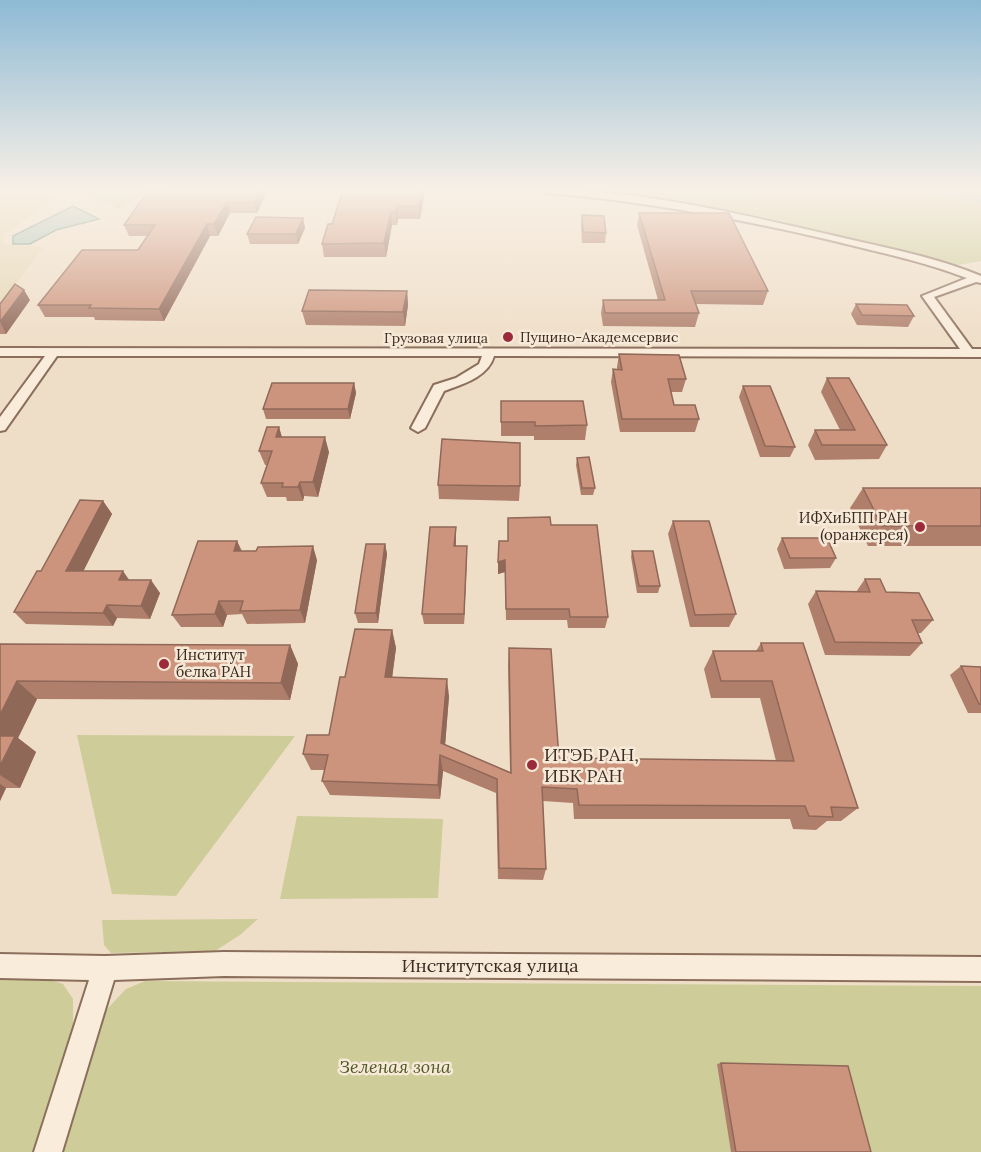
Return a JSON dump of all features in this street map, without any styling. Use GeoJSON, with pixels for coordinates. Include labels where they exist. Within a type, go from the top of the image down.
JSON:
{"type":"FeatureCollection","features":[{"type":"Feature","properties":{"kind":"street"},"geometry":{"type":"LineString","coordinates":[[852,244],[936,263],[978,279]]}},
{"type":"Feature","properties":{"kind":"street"},"geometry":{"type":"LineString","coordinates":[[967,351],[927,296],[978,279]]}},
{"type":"Feature","properties":{"kind":"street","name":"Грузовая улица"},"geometry":{"type":"LineString","coordinates":[[0,352],[967,351],[981,353]]}},
{"type":"Feature","properties":{"kind":"street"},"geometry":{"type":"LineString","coordinates":[[1,424],[54,352]]}},
{"type":"Feature","properties":{"kind":"street"},"geometry":{"type":"LineString","coordinates":[[418,428],[439,388],[460,381],[485,366],[489,352]]}},
{"type":"Feature","properties":{"kind":"street","name":"Институтская улица"},"geometry":{"type":"LineString","coordinates":[[0,966],[105,968],[224,964],[981,969]]}},
{"type":"Feature","properties":{"kind":"street"},"geometry":{"type":"LineString","coordinates":[[48,1152],[105,968]]}},
{"type":"Feature","properties":{"kind":"shaded area"},"geometry":{"type":"Polygon","coordinates":[[[0,244],[43,247],[0,306],[0,244]]]}},
{"type":"Feature","properties":{"kind":"green space"},"geometry":{"type":"Polygon","coordinates":[[[873,244],[981,244],[981,261],[958,265],[873,244]]]}},
{"type":"Feature","properties":{"kind":"green space"},"geometry":{"type":"Polygon","coordinates":[[[77,735],[295,736],[176,896],[112,894],[77,735]]]}},
{"type":"Feature","properties":{"kind":"green space"},"geometry":{"type":"Polygon","coordinates":[[[297,816],[443,819],[438,898],[280,899],[297,816]]]}},
{"type":"Feature","properties":{"kind":"green space"},"geometry":{"type":"Polygon","coordinates":[[[258,919],[240,935],[215,951],[111,953],[104,945],[102,920],[258,919]]]}},
{"type":"Feature","properties":{"kind":"green space"},"geometry":{"type":"Polygon","coordinates":[[[0,977],[43,978],[63,984],[73,999],[73,1027],[36,1152],[0,1152],[0,977]]]}},
{"type":"Feature","properties":{"kind":"green space","name":"Зеленая зона"},"geometry":{"type":"Polygon","coordinates":[[[145,981],[981,986],[981,1152],[60,1152],[98,1027],[108,1008],[126,989],[145,981]]]}},
{"type":"Feature","properties":{"kind":"building"},"geometry":{"type":"Polygon","coordinates":[[[142,244],[196,244],[159,309],[38,305],[82,250],[138,250],[142,244]]]}},
{"type":"Feature","properties":{"kind":"building"},"geometry":{"type":"Polygon","coordinates":[[[648,244],[744,244],[768,291],[691,291],[699,313],[605,313],[603,300],[665,300],[648,244]]]}},
{"type":"Feature","properties":{"kind":"building"},"geometry":{"type":"Polygon","coordinates":[[[15,284],[24,290],[0,322],[0,304],[15,284]]]}},
{"type":"Feature","properties":{"kind":"building"},"geometry":{"type":"Polygon","coordinates":[[[309,290],[407,291],[403,312],[302,311],[309,290]]]}},
{"type":"Feature","properties":{"kind":"building"},"geometry":{"type":"Polygon","coordinates":[[[856,304],[907,305],[914,316],[862,315],[856,304]]]}},
{"type":"Feature","properties":{"kind":"building"},"geometry":{"type":"Polygon","coordinates":[[[619,354],[679,355],[686,379],[668,379],[674,405],[695,405],[699,419],[622,419],[613,369],[622,370],[619,354]]]}},
{"type":"Feature","properties":{"kind":"building"},"geometry":{"type":"Polygon","coordinates":[[[827,378],[849,378],[887,445],[822,445],[815,430],[855,430],[827,378]]]}},
{"type":"Feature","properties":{"kind":"building"},"geometry":{"type":"Polygon","coordinates":[[[272,383],[354,383],[348,409],[263,409],[272,383]]]}},
{"type":"Feature","properties":{"kind":"building"},"geometry":{"type":"Polygon","coordinates":[[[743,386],[770,386],[795,447],[765,446],[743,386]]]}},
{"type":"Feature","properties":{"kind":"building"},"geometry":{"type":"Polygon","coordinates":[[[501,401],[583,401],[587,425],[535,426],[535,422],[501,422],[501,401]]]}},
{"type":"Feature","properties":{"kind":"building"},"geometry":{"type":"Polygon","coordinates":[[[267,427],[279,427],[276,437],[325,437],[313,482],[300,482],[298,487],[282,487],[283,483],[261,483],[272,451],[259,451],[267,427]]]}},
{"type":"Feature","properties":{"kind":"building"},"geometry":{"type":"Polygon","coordinates":[[[442,439],[520,443],[520,486],[438,485],[442,439]]]}},
{"type":"Feature","properties":{"kind":"building"},"geometry":{"type":"Polygon","coordinates":[[[589,457],[595,488],[582,488],[577,458],[589,457]]]}},
{"type":"Feature","properties":{"kind":"building"},"geometry":{"type":"Polygon","coordinates":[[[863,488],[981,488],[981,526],[882,526],[863,488]]]}},
{"type":"Feature","properties":{"kind":"building"},"geometry":{"type":"Polygon","coordinates":[[[80,500],[103,501],[66,571],[123,571],[119,580],[151,580],[141,606],[107,605],[103,613],[14,612],[37,571],[41,571],[80,500]]]}},
{"type":"Feature","properties":{"kind":"building"},"geometry":{"type":"Polygon","coordinates":[[[550,517],[551,525],[597,525],[608,617],[570,617],[569,609],[506,609],[505,560],[498,562],[499,541],[508,541],[508,518],[550,517]]]}},
{"type":"Feature","properties":{"kind":"building"},"geometry":{"type":"Polygon","coordinates":[[[673,521],[709,521],[736,614],[695,615],[673,521]]]}},
{"type":"Feature","properties":{"kind":"building"},"geometry":{"type":"Polygon","coordinates":[[[430,527],[456,527],[454,546],[467,546],[464,614],[422,614],[430,527]]]}},
{"type":"Feature","properties":{"kind":"building"},"geometry":{"type":"Polygon","coordinates":[[[782,538],[827,538],[836,558],[790,558],[782,538]]]}},
{"type":"Feature","properties":{"kind":"building"},"geometry":{"type":"Polygon","coordinates":[[[198,541],[237,541],[234,551],[256,551],[258,547],[313,546],[300,610],[240,611],[243,601],[219,601],[215,614],[172,615],[198,541]]]}},
{"type":"Feature","properties":{"kind":"building"},"geometry":{"type":"Polygon","coordinates":[[[366,544],[385,544],[376,613],[355,613],[366,544]]]}},
{"type":"Feature","properties":{"kind":"building"},"geometry":{"type":"Polygon","coordinates":[[[632,551],[653,551],[660,586],[639,586],[632,551]]]}},
{"type":"Feature","properties":{"kind":"building"},"geometry":{"type":"Polygon","coordinates":[[[865,579],[880,579],[886,592],[919,593],[933,620],[912,620],[922,643],[835,642],[816,591],[870,592],[865,579]]]}},
{"type":"Feature","properties":{"kind":"building"},"geometry":{"type":"Polygon","coordinates":[[[355,629],[392,630],[385,677],[447,679],[441,743],[511,773],[509,648],[551,649],[559,758],[794,761],[772,681],[721,681],[713,651],[763,651],[761,643],[803,643],[858,808],[831,807],[833,817],[809,816],[805,806],[579,805],[577,789],[542,787],[546,869],[499,868],[497,779],[440,755],[438,785],[322,781],[328,755],[303,754],[307,735],[329,735],[340,677],[345,677],[355,629]]]}},
{"type":"Feature","properties":{"kind":"building"},"geometry":{"type":"Polygon","coordinates":[[[0,644],[290,645],[281,683],[17,681],[0,715],[0,644]]]}},
{"type":"Feature","properties":{"kind":"building"},"geometry":{"type":"Polygon","coordinates":[[[961,666],[981,667],[981,704],[979,704],[961,666]]]}},
{"type":"Feature","properties":{"kind":"building"},"geometry":{"type":"Polygon","coordinates":[[[0,736],[15,736],[0,766],[0,736]]]}},
{"type":"Feature","properties":{"kind":"building"},"geometry":{"type":"Polygon","coordinates":[[[721,1063],[848,1066],[871,1152],[736,1152],[721,1063]]]}},
{"type":"Feature","properties":{"kind":"place","name":"Пущино-Академсервис"},"geometry":{"type":"Point","coordinates":[508,337]}},
{"type":"Feature","properties":{"kind":"place","name":"ИФХиБПП РАН (оранжерея)"},"geometry":{"type":"Point","coordinates":[920,527]}},
{"type":"Feature","properties":{"kind":"place","name":"Институт белка РАН"},"geometry":{"type":"Point","coordinates":[164,664]}},
{"type":"Feature","properties":{"kind":"place","name":"ИТЭБ РАН, ИБК РАН"},"geometry":{"type":"Point","coordinates":[532,765]}}]}
